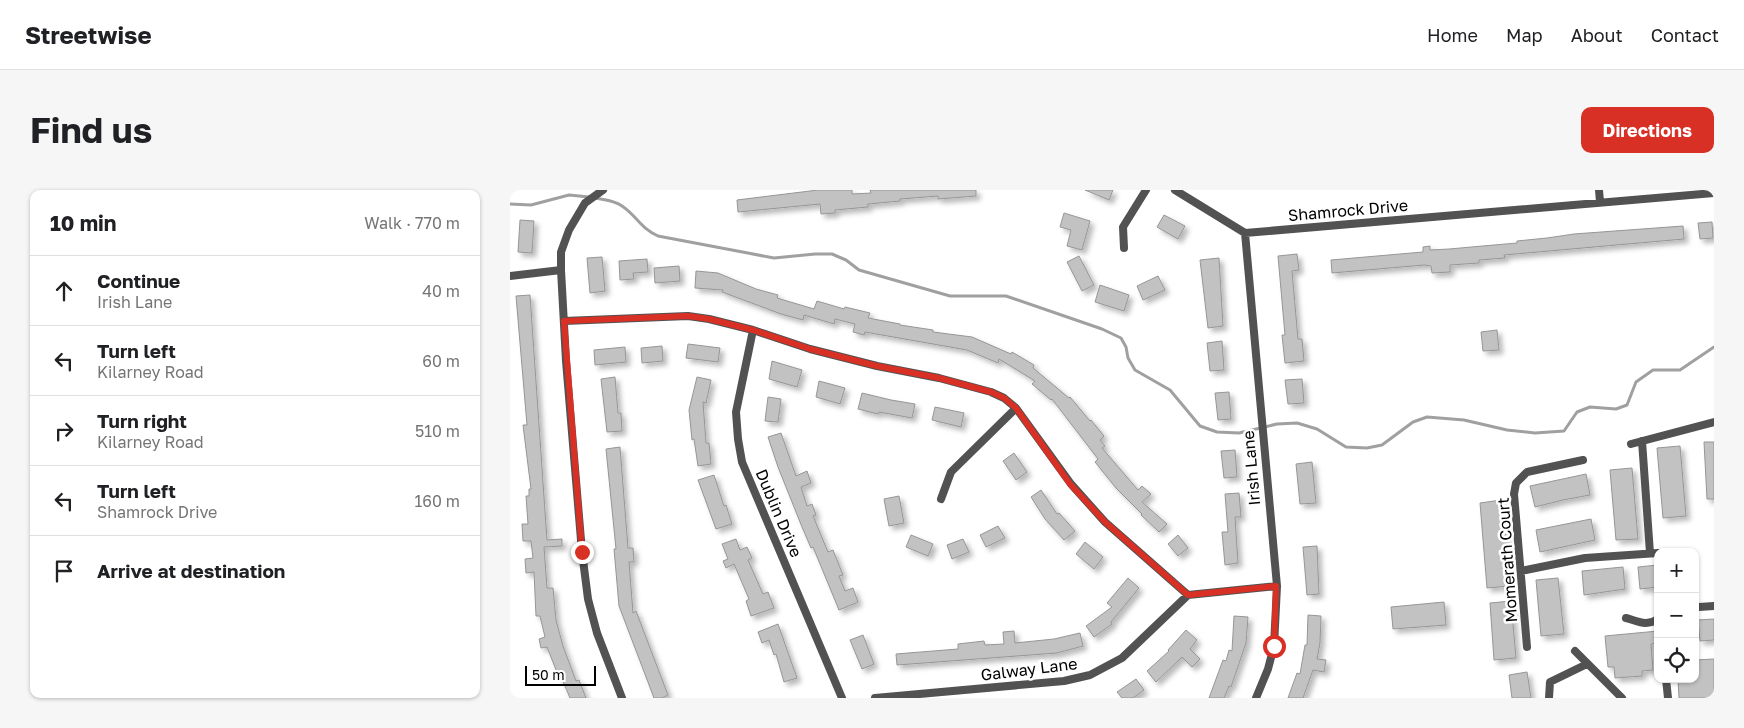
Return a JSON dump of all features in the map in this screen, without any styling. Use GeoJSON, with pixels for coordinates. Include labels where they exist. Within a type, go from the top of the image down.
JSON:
{"type":"FeatureCollection","features":[{"type":"Feature","properties":{"kind":"street"},"geometry":{"type":"LineString","coordinates":[[603,190],[585,203],[569,230],[561,252],[561,270],[582,552],[588,599],[597,633],[622,698]]}},
{"type":"Feature","properties":{"kind":"street"},"geometry":{"type":"LineString","coordinates":[[1124,248],[1123,227],[1146,190]]}},
{"type":"Feature","properties":{"kind":"street"},"geometry":{"type":"LineString","coordinates":[[1175,190],[1245,233]]}},
{"type":"Feature","properties":{"kind":"street"},"geometry":{"type":"LineString","coordinates":[[1599,190],[1600,202]]}},
{"type":"Feature","properties":{"kind":"street","name":"Shamrock Drive"},"geometry":{"type":"LineString","coordinates":[[1245,233],[1714,193]]}},
{"type":"Feature","properties":{"kind":"street","name":"Irish Lane"},"geometry":{"type":"LineString","coordinates":[[1245,233],[1276,586],[1274,646],[1268,669],[1256,698]]}},
{"type":"Feature","properties":{"kind":"street"},"geometry":{"type":"LineString","coordinates":[[510,276],[561,270]]}},
{"type":"Feature","properties":{"kind":"street"},"geometry":{"type":"LineString","coordinates":[[564,321],[688,316],[709,319],[753,330],[829,354],[991,392],[1004,398],[1016,408],[1070,484],[1099,516],[1188,595],[1276,586]]}},
{"type":"Feature","properties":{"kind":"street","name":"Dublin Drive"},"geometry":{"type":"LineString","coordinates":[[753,330],[736,412],[742,462],[842,698]]}},
{"type":"Feature","properties":{"kind":"street"},"geometry":{"type":"LineString","coordinates":[[941,499],[951,472],[1016,408]]}},
{"type":"Feature","properties":{"kind":"street"},"geometry":{"type":"LineString","coordinates":[[1631,444],[1714,422]]}},
{"type":"Feature","properties":{"kind":"street"},"geometry":{"type":"LineString","coordinates":[[1521,571],[1585,558],[1654,553],[1642,441]]}},
{"type":"Feature","properties":{"kind":"street","name":"Momerath Court"},"geometry":{"type":"LineString","coordinates":[[1527,647],[1514,494],[1516,483],[1527,472],[1583,460]]}},
{"type":"Feature","properties":{"kind":"street","name":"Galway Lane"},"geometry":{"type":"LineString","coordinates":[[875,698],[1064,681],[1090,675],[1122,658],[1188,595]]}},
{"type":"Feature","properties":{"kind":"street"},"geometry":{"type":"LineString","coordinates":[[1699,607],[1714,606]]}},
{"type":"Feature","properties":{"kind":"street"},"geometry":{"type":"LineString","coordinates":[[1626,618],[1643,624],[1654,622]]}},
{"type":"Feature","properties":{"kind":"street"},"geometry":{"type":"LineString","coordinates":[[1575,651],[1622,698]]}},
{"type":"Feature","properties":{"kind":"street"},"geometry":{"type":"LineString","coordinates":[[1549,698],[1550,682],[1587,664]]}},
{"type":"Feature","properties":{"kind":"street"},"geometry":{"type":"LineString","coordinates":[[1666,683],[1668,698]]}},
{"type":"Feature","properties":{"kind":"building"},"geometry":{"type":"Polygon","coordinates":[[[818,190],[852,190],[852,194],[871,193],[870,190],[976,190],[976,196],[900,199],[900,201],[868,204],[868,207],[835,210],[835,213],[821,214],[820,204],[738,212],[737,200],[818,190]]]}},
{"type":"Feature","properties":{"kind":"building"},"geometry":{"type":"Polygon","coordinates":[[[1085,190],[1113,190],[1109,200],[1085,190]]]}},
{"type":"Feature","properties":{"kind":"building"},"geometry":{"type":"Polygon","coordinates":[[[1064,213],[1090,221],[1082,250],[1067,246],[1071,230],[1060,227],[1064,213]]]}},
{"type":"Feature","properties":{"kind":"building"},"geometry":{"type":"Polygon","coordinates":[[[1164,215],[1185,226],[1178,239],[1157,227],[1164,215]]]}},
{"type":"Feature","properties":{"kind":"building"},"geometry":{"type":"Polygon","coordinates":[[[520,220],[534,221],[532,253],[518,252],[520,220]]]}},
{"type":"Feature","properties":{"kind":"building"},"geometry":{"type":"Polygon","coordinates":[[[1712,222],[1713,238],[1700,239],[1698,223],[1712,222]]]}},
{"type":"Feature","properties":{"kind":"building"},"geometry":{"type":"Polygon","coordinates":[[[1683,226],[1684,239],[1504,255],[1505,258],[1479,260],[1479,263],[1450,265],[1450,272],[1432,273],[1431,266],[1424,265],[1332,273],[1331,260],[1423,252],[1423,247],[1430,246],[1430,250],[1449,249],[1517,243],[1517,241],[1574,234],[1683,226]]]}},
{"type":"Feature","properties":{"kind":"building"},"geometry":{"type":"Polygon","coordinates":[[[1297,254],[1299,270],[1292,271],[1298,339],[1302,339],[1304,361],[1285,363],[1282,335],[1285,335],[1278,256],[1297,254]]]}},
{"type":"Feature","properties":{"kind":"building"},"geometry":{"type":"Polygon","coordinates":[[[1079,256],[1094,285],[1082,291],[1067,262],[1079,256]]]}},
{"type":"Feature","properties":{"kind":"building"},"geometry":{"type":"Polygon","coordinates":[[[602,257],[605,291],[590,293],[587,258],[602,257]]]}},
{"type":"Feature","properties":{"kind":"building"},"geometry":{"type":"Polygon","coordinates":[[[1219,258],[1223,326],[1208,328],[1200,260],[1219,258]]]}},
{"type":"Feature","properties":{"kind":"building"},"geometry":{"type":"Polygon","coordinates":[[[647,259],[648,272],[633,273],[634,279],[620,280],[619,261],[647,259]]]}},
{"type":"Feature","properties":{"kind":"building"},"geometry":{"type":"Polygon","coordinates":[[[679,266],[680,281],[655,283],[654,268],[679,266]]]}},
{"type":"Feature","properties":{"kind":"building"},"geometry":{"type":"Polygon","coordinates":[[[696,271],[718,273],[756,289],[778,295],[777,298],[814,309],[817,301],[844,309],[845,307],[870,313],[868,318],[933,330],[933,332],[972,337],[1011,354],[1012,352],[1034,365],[1033,368],[1070,397],[1091,420],[1104,436],[1100,440],[1105,446],[1102,448],[1138,490],[1142,486],[1151,494],[1142,502],[1167,524],[1159,532],[1141,515],[1095,462],[1098,459],[1052,399],[1032,384],[1035,381],[999,359],[998,363],[967,350],[865,332],[864,335],[853,332],[855,324],[835,319],[834,324],[804,315],[803,320],[781,314],[722,292],[723,290],[695,288],[696,271]]]}},
{"type":"Feature","properties":{"kind":"building"},"geometry":{"type":"Polygon","coordinates":[[[1158,276],[1165,290],[1143,300],[1137,286],[1158,276]]]}},
{"type":"Feature","properties":{"kind":"building"},"geometry":{"type":"Polygon","coordinates":[[[1100,285],[1129,295],[1124,311],[1095,302],[1100,285]]]}},
{"type":"Feature","properties":{"kind":"building"},"geometry":{"type":"Polygon","coordinates":[[[530,295],[547,540],[562,539],[562,546],[544,547],[547,588],[553,588],[556,620],[563,646],[576,681],[579,680],[586,698],[570,698],[562,679],[560,680],[547,647],[541,648],[539,639],[545,637],[540,616],[536,616],[534,572],[526,573],[525,559],[533,558],[531,541],[523,541],[522,524],[528,524],[526,496],[529,496],[529,489],[531,489],[523,425],[527,425],[516,296],[530,295]]]}},
{"type":"Feature","properties":{"kind":"building"},"geometry":{"type":"Polygon","coordinates":[[[1497,330],[1499,350],[1483,351],[1481,332],[1497,330]]]}},
{"type":"Feature","properties":{"kind":"building"},"geometry":{"type":"Polygon","coordinates":[[[1222,341],[1224,370],[1210,371],[1207,343],[1222,341]]]}},
{"type":"Feature","properties":{"kind":"building"},"geometry":{"type":"Polygon","coordinates":[[[688,344],[720,348],[718,362],[686,358],[688,344]]]}},
{"type":"Feature","properties":{"kind":"building"},"geometry":{"type":"Polygon","coordinates":[[[662,346],[663,361],[642,363],[641,348],[662,346]]]}},
{"type":"Feature","properties":{"kind":"building"},"geometry":{"type":"Polygon","coordinates":[[[625,347],[626,362],[595,365],[594,350],[625,347]]]}},
{"type":"Feature","properties":{"kind":"building"},"geometry":{"type":"Polygon","coordinates":[[[772,361],[802,370],[797,387],[769,379],[772,361]]]}},
{"type":"Feature","properties":{"kind":"building"},"geometry":{"type":"Polygon","coordinates":[[[615,377],[618,413],[621,413],[622,431],[607,432],[601,379],[615,377]]]}},
{"type":"Feature","properties":{"kind":"building"},"geometry":{"type":"Polygon","coordinates":[[[697,377],[711,380],[706,403],[703,402],[706,443],[709,443],[711,464],[698,466],[694,439],[692,440],[689,410],[697,377]]]}},
{"type":"Feature","properties":{"kind":"building"},"geometry":{"type":"Polygon","coordinates":[[[1302,379],[1304,403],[1288,404],[1285,380],[1302,379]]]}},
{"type":"Feature","properties":{"kind":"building"},"geometry":{"type":"Polygon","coordinates":[[[819,381],[845,388],[840,404],[816,397],[819,381]]]}},
{"type":"Feature","properties":{"kind":"building"},"geometry":{"type":"Polygon","coordinates":[[[1229,392],[1231,419],[1218,420],[1215,393],[1229,392]]]}},
{"type":"Feature","properties":{"kind":"building"},"geometry":{"type":"Polygon","coordinates":[[[862,393],[915,404],[912,418],[879,412],[878,414],[858,409],[862,393]]]}},
{"type":"Feature","properties":{"kind":"building"},"geometry":{"type":"Polygon","coordinates":[[[768,397],[781,399],[778,422],[765,421],[768,397]]]}},
{"type":"Feature","properties":{"kind":"building"},"geometry":{"type":"Polygon","coordinates":[[[935,407],[964,413],[961,427],[932,420],[935,407]]]}},
{"type":"Feature","properties":{"kind":"building"},"geometry":{"type":"Polygon","coordinates":[[[781,433],[796,476],[807,471],[811,483],[801,487],[807,506],[812,504],[816,515],[813,516],[828,552],[833,550],[843,575],[839,576],[845,591],[853,588],[858,602],[839,610],[813,547],[811,548],[802,527],[768,437],[781,433]]]}},
{"type":"Feature","properties":{"kind":"building"},"geometry":{"type":"Polygon","coordinates":[[[1704,442],[1714,442],[1714,499],[1707,499],[1704,442]]]}},
{"type":"Feature","properties":{"kind":"building"},"geometry":{"type":"Polygon","coordinates":[[[1680,446],[1686,516],[1663,518],[1657,448],[1680,446]]]}},
{"type":"Feature","properties":{"kind":"building"},"geometry":{"type":"Polygon","coordinates":[[[620,447],[628,548],[633,548],[634,562],[629,562],[633,613],[636,611],[668,695],[662,698],[654,698],[619,606],[614,549],[616,549],[606,449],[620,447]]]}},
{"type":"Feature","properties":{"kind":"building"},"geometry":{"type":"Polygon","coordinates":[[[1235,450],[1237,477],[1224,478],[1221,451],[1235,450]]]}},
{"type":"Feature","properties":{"kind":"building"},"geometry":{"type":"Polygon","coordinates":[[[1014,453],[1027,472],[1016,480],[1003,461],[1014,453]]]}},
{"type":"Feature","properties":{"kind":"building"},"geometry":{"type":"Polygon","coordinates":[[[1312,462],[1316,503],[1300,504],[1296,464],[1312,462]]]}},
{"type":"Feature","properties":{"kind":"building"},"geometry":{"type":"Polygon","coordinates":[[[1632,468],[1638,539],[1616,540],[1610,470],[1632,468]]]}},
{"type":"Feature","properties":{"kind":"building"},"geometry":{"type":"Polygon","coordinates":[[[1586,474],[1590,495],[1535,507],[1530,486],[1586,474]]]}},
{"type":"Feature","properties":{"kind":"building"},"geometry":{"type":"Polygon","coordinates":[[[714,475],[732,524],[716,529],[698,480],[714,475]]]}},
{"type":"Feature","properties":{"kind":"building"},"geometry":{"type":"Polygon","coordinates":[[[1041,490],[1057,514],[1059,513],[1075,531],[1064,540],[1045,519],[1031,497],[1041,490]]]}},
{"type":"Feature","properties":{"kind":"building"},"geometry":{"type":"Polygon","coordinates":[[[1239,493],[1241,517],[1235,517],[1238,563],[1225,565],[1222,532],[1228,532],[1225,494],[1239,493]]]}},
{"type":"Feature","properties":{"kind":"building"},"geometry":{"type":"Polygon","coordinates":[[[899,496],[904,523],[889,526],[884,499],[899,496]]]}},
{"type":"Feature","properties":{"kind":"building"},"geometry":{"type":"Polygon","coordinates":[[[1501,500],[1509,586],[1487,588],[1480,503],[1501,500]]]}},
{"type":"Feature","properties":{"kind":"building"},"geometry":{"type":"Polygon","coordinates":[[[1591,519],[1595,540],[1540,552],[1536,530],[1591,519]]]}},
{"type":"Feature","properties":{"kind":"building"},"geometry":{"type":"Polygon","coordinates":[[[998,526],[1005,538],[986,547],[980,535],[998,526]]]}},
{"type":"Feature","properties":{"kind":"building"},"geometry":{"type":"Polygon","coordinates":[[[911,535],[933,544],[928,556],[906,547],[911,535]]]}},
{"type":"Feature","properties":{"kind":"building"},"geometry":{"type":"Polygon","coordinates":[[[1178,535],[1188,548],[1178,556],[1168,544],[1178,535]]]}},
{"type":"Feature","properties":{"kind":"building"},"geometry":{"type":"Polygon","coordinates":[[[736,539],[740,550],[747,547],[752,558],[748,560],[763,594],[768,592],[774,608],[751,616],[746,601],[749,599],[734,564],[726,568],[723,561],[728,559],[722,544],[736,539]]]}},
{"type":"Feature","properties":{"kind":"building"},"geometry":{"type":"Polygon","coordinates":[[[963,539],[969,552],[952,559],[947,545],[963,539]]]}},
{"type":"Feature","properties":{"kind":"building"},"geometry":{"type":"Polygon","coordinates":[[[1085,542],[1103,557],[1094,569],[1076,554],[1085,542]]]}},
{"type":"Feature","properties":{"kind":"building"},"geometry":{"type":"Polygon","coordinates":[[[1317,546],[1319,594],[1307,595],[1303,547],[1317,546]]]}},
{"type":"Feature","properties":{"kind":"building"},"geometry":{"type":"Polygon","coordinates":[[[1654,565],[1654,587],[1640,589],[1638,567],[1654,565]]]}},
{"type":"Feature","properties":{"kind":"building"},"geometry":{"type":"Polygon","coordinates":[[[1623,567],[1625,589],[1584,595],[1582,571],[1623,567]]]}},
{"type":"Feature","properties":{"kind":"building"},"geometry":{"type":"Polygon","coordinates":[[[1128,578],[1139,588],[1111,622],[1112,624],[1094,637],[1086,626],[1112,607],[1107,603],[1128,578]]]}},
{"type":"Feature","properties":{"kind":"building"},"geometry":{"type":"Polygon","coordinates":[[[1558,578],[1564,634],[1541,636],[1536,580],[1558,578]]]}},
{"type":"Feature","properties":{"kind":"building"},"geometry":{"type":"Polygon","coordinates":[[[1511,601],[1516,658],[1494,660],[1490,603],[1511,601]]]}},
{"type":"Feature","properties":{"kind":"building"},"geometry":{"type":"Polygon","coordinates":[[[1444,602],[1446,625],[1393,629],[1391,607],[1444,602]]]}},
{"type":"Feature","properties":{"kind":"building"},"geometry":{"type":"Polygon","coordinates":[[[1308,615],[1321,616],[1320,643],[1317,659],[1326,660],[1324,672],[1313,670],[1303,698],[1288,698],[1297,673],[1300,674],[1305,645],[1307,645],[1308,615]]]}},
{"type":"Feature","properties":{"kind":"building"},"geometry":{"type":"Polygon","coordinates":[[[1234,616],[1248,617],[1246,643],[1231,687],[1229,686],[1224,698],[1209,698],[1223,660],[1226,661],[1229,650],[1232,651],[1234,616]]]}},
{"type":"Feature","properties":{"kind":"building"},"geometry":{"type":"Polygon","coordinates":[[[1714,619],[1714,640],[1700,641],[1699,620],[1714,619]]]}},
{"type":"Feature","properties":{"kind":"building"},"geometry":{"type":"Polygon","coordinates":[[[778,624],[797,678],[784,682],[776,654],[774,655],[769,640],[762,643],[758,632],[778,624]]]}},
{"type":"Feature","properties":{"kind":"building"},"geometry":{"type":"Polygon","coordinates":[[[1186,630],[1197,640],[1190,649],[1200,659],[1192,667],[1182,657],[1156,682],[1147,671],[1169,651],[1186,630]]]}},
{"type":"Feature","properties":{"kind":"building"},"geometry":{"type":"Polygon","coordinates":[[[1014,631],[1015,643],[1054,639],[1080,633],[1083,646],[1057,653],[897,665],[896,654],[958,649],[958,644],[984,641],[985,645],[1004,644],[1003,632],[1014,631]]]}},
{"type":"Feature","properties":{"kind":"building"},"geometry":{"type":"Polygon","coordinates":[[[1654,631],[1654,644],[1651,644],[1653,670],[1642,671],[1642,676],[1615,678],[1614,667],[1608,667],[1605,636],[1654,631]]]}},
{"type":"Feature","properties":{"kind":"building"},"geometry":{"type":"Polygon","coordinates":[[[863,635],[874,664],[862,669],[850,640],[863,635]]]}},
{"type":"Feature","properties":{"kind":"building"},"geometry":{"type":"Polygon","coordinates":[[[1714,659],[1714,698],[1679,698],[1678,683],[1699,683],[1699,660],[1714,659]]]}},
{"type":"Feature","properties":{"kind":"building"},"geometry":{"type":"Polygon","coordinates":[[[1527,672],[1531,698],[1512,698],[1509,675],[1527,672]]]}},
{"type":"Feature","properties":{"kind":"building"},"geometry":{"type":"Polygon","coordinates":[[[1136,679],[1144,690],[1133,698],[1122,698],[1117,692],[1136,679]]]}},
{"type":"Feature","properties":{"kind":"waterway"},"geometry":{"type":"LineString","coordinates":[[510,204],[531,205],[569,195],[589,197]]}},
{"type":"Feature","properties":{"kind":"waterway"},"geometry":{"type":"LineString","coordinates":[[595,198],[619,204],[646,229],[658,236],[774,258],[832,254],[846,260],[859,270],[950,296],[1006,296],[1102,329],[1121,338],[1126,347],[1128,358],[1135,370],[1170,390],[1200,426],[1217,432],[1239,433],[1277,424],[1297,423],[1317,429],[1346,447],[1367,448],[1382,445],[1413,422],[1427,417],[1464,420],[1507,430],[1535,433],[1564,431],[1577,412],[1590,407],[1616,409],[1627,405],[1636,382],[1653,370],[1680,370],[1714,347]]}},
{"type":"Feature","properties":{"kind":"route"},"geometry":{"type":"LineString","coordinates":[[582,552],[564,321],[688,316],[753,330],[810,349],[877,366],[939,378],[991,392],[1004,398],[1016,408],[1070,484],[1105,522],[1188,595],[1276,586],[1274,646]]}}]}
